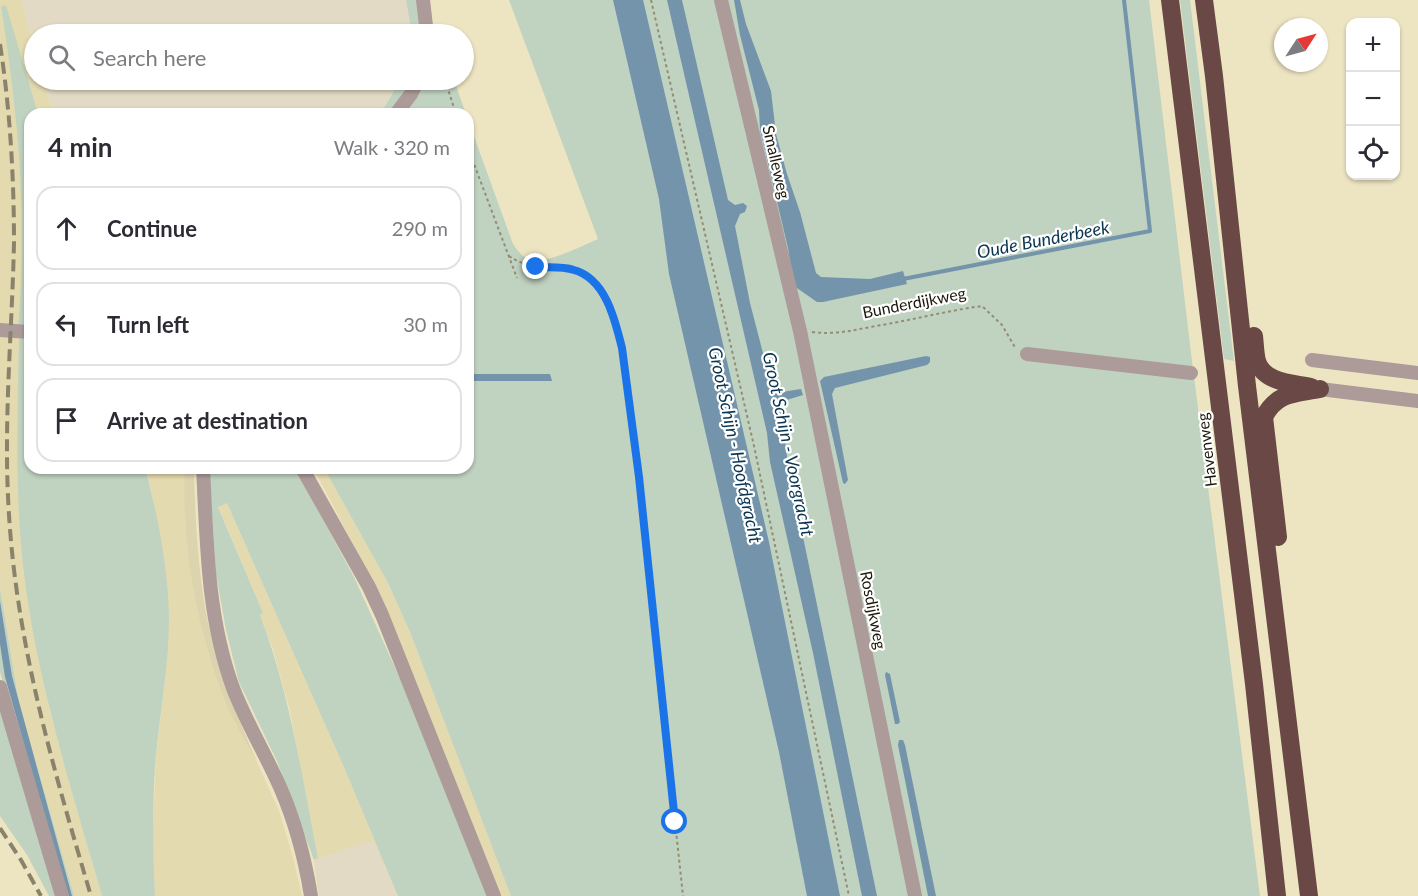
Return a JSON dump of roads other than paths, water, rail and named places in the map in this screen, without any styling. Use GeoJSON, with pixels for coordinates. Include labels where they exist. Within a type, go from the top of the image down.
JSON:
{"type":"FeatureCollection","features":[{"type":"Feature","properties":{"kind":"highway","name":"Havenweg"},"geometry":{"type":"LineString","coordinates":[[1170,0],[1254,684],[1277,896]]}},
{"type":"Feature","properties":{"kind":"highway"},"geometry":{"type":"LineString","coordinates":[[1204,0],[1248,398],[1309,896]]}},
{"type":"Feature","properties":{"kind":"highway"},"geometry":{"type":"LineString","coordinates":[[1214,76],[1237,195],[1257,361],[1264,374],[1274,380],[1320,389]]}},
{"type":"Feature","properties":{"kind":"highway"},"geometry":{"type":"LineString","coordinates":[[1294,778],[1291,658],[1264,417],[1270,405],[1279,398],[1320,389]]}},
{"type":"Feature","properties":{"kind":"street"},"geometry":{"type":"LineString","coordinates":[[423,0],[426,24]]}},
{"type":"Feature","properties":{"kind":"street","name":"Smalleweg"},"geometry":{"type":"LineString","coordinates":[[721,0],[800,331]]}},
{"type":"Feature","properties":{"kind":"street"},"geometry":{"type":"LineString","coordinates":[[400,108],[413,90]]}},
{"type":"Feature","properties":{"kind":"street"},"geometry":{"type":"LineString","coordinates":[[0,330],[24,332]]}},
{"type":"Feature","properties":{"kind":"street","name":"Rosdijkweg"},"geometry":{"type":"LineString","coordinates":[[800,331],[915,896]]}},
{"type":"Feature","properties":{"kind":"street"},"geometry":{"type":"LineString","coordinates":[[1027,354],[1191,373]]}},
{"type":"Feature","properties":{"kind":"street"},"geometry":{"type":"LineString","coordinates":[[1312,360],[1418,373]]}},
{"type":"Feature","properties":{"kind":"street"},"geometry":{"type":"LineString","coordinates":[[1320,389],[1418,401]]}},
{"type":"Feature","properties":{"kind":"street"},"geometry":{"type":"LineString","coordinates":[[203,474],[209,585],[222,654],[241,708],[280,788],[297,833],[311,896]]}},
{"type":"Feature","properties":{"kind":"street"},"geometry":{"type":"LineString","coordinates":[[305,474],[369,587],[382,615],[494,896]]}},
{"type":"Feature","properties":{"kind":"street"},"geometry":{"type":"LineString","coordinates":[[0,687],[62,896]]}},
{"type":"Feature","properties":{"kind":"water","name":"Groot Schijn - Hoofdgracht"},"geometry":{"type":"Polygon","coordinates":[[[613,0],[643,0],[769,542],[840,896],[807,896],[779,752],[669,274],[659,199],[613,0]]]}},
{"type":"Feature","properties":{"kind":"water"},"geometry":{"type":"Polygon","coordinates":[[[667,0],[682,0],[728,200],[735,205],[743,203],[747,206],[745,212],[740,214],[735,226],[750,303],[771,384],[775,393],[801,389],[803,395],[780,402],[788,464],[877,896],[862,896],[813,653],[770,462],[767,433],[667,0]]]}},
{"type":"Feature","properties":{"kind":"water"},"geometry":{"type":"Polygon","coordinates":[[[734,0],[740,0],[746,24],[771,91],[776,134],[816,273],[821,277],[870,279],[903,271],[907,284],[823,302],[817,302],[794,286],[788,248],[760,130],[759,110],[740,35],[734,0]]]}},
{"type":"Feature","properties":{"kind":"water"},"geometry":{"type":"Polygon","coordinates":[[[930,357],[927,365],[835,388],[832,394],[848,480],[845,484],[843,483],[820,381],[824,377],[930,357]]]}},
{"type":"Feature","properties":{"kind":"water"},"geometry":{"type":"Polygon","coordinates":[[[474,374],[550,374],[552,381],[474,381],[474,374]]]}},
{"type":"Feature","properties":{"kind":"water"},"geometry":{"type":"Polygon","coordinates":[[[0,601],[12,676],[72,896],[67,896],[5,677],[0,644],[0,601]]]}},
{"type":"Feature","properties":{"kind":"water"},"geometry":{"type":"Polygon","coordinates":[[[886,672],[890,674],[900,722],[898,724],[895,724],[886,672]]]}},
{"type":"Feature","properties":{"kind":"water"},"geometry":{"type":"Polygon","coordinates":[[[899,740],[903,740],[905,745],[936,896],[928,896],[898,745],[899,740]]]}},
{"type":"Feature","properties":{"kind":"waterway","name":"Oude Bunderbeek"},"geometry":{"type":"LineString","coordinates":[[903,279],[1150,231],[1124,0]]}},
{"type":"Feature","properties":{"kind":"railway"},"geometry":{"type":"LineString","coordinates":[[0,44],[9,118],[13,193],[14,243],[7,447],[13,564],[39,708],[91,896]]}},
{"type":"Feature","properties":{"kind":"railway"},"geometry":{"type":"LineString","coordinates":[[0,828],[41,896]]}},
{"type":"Feature","properties":{"kind":"water label","name":"Groot Schijn - Voorgracht"},"geometry":{"type":"Point","coordinates":[789,444]}}]}
